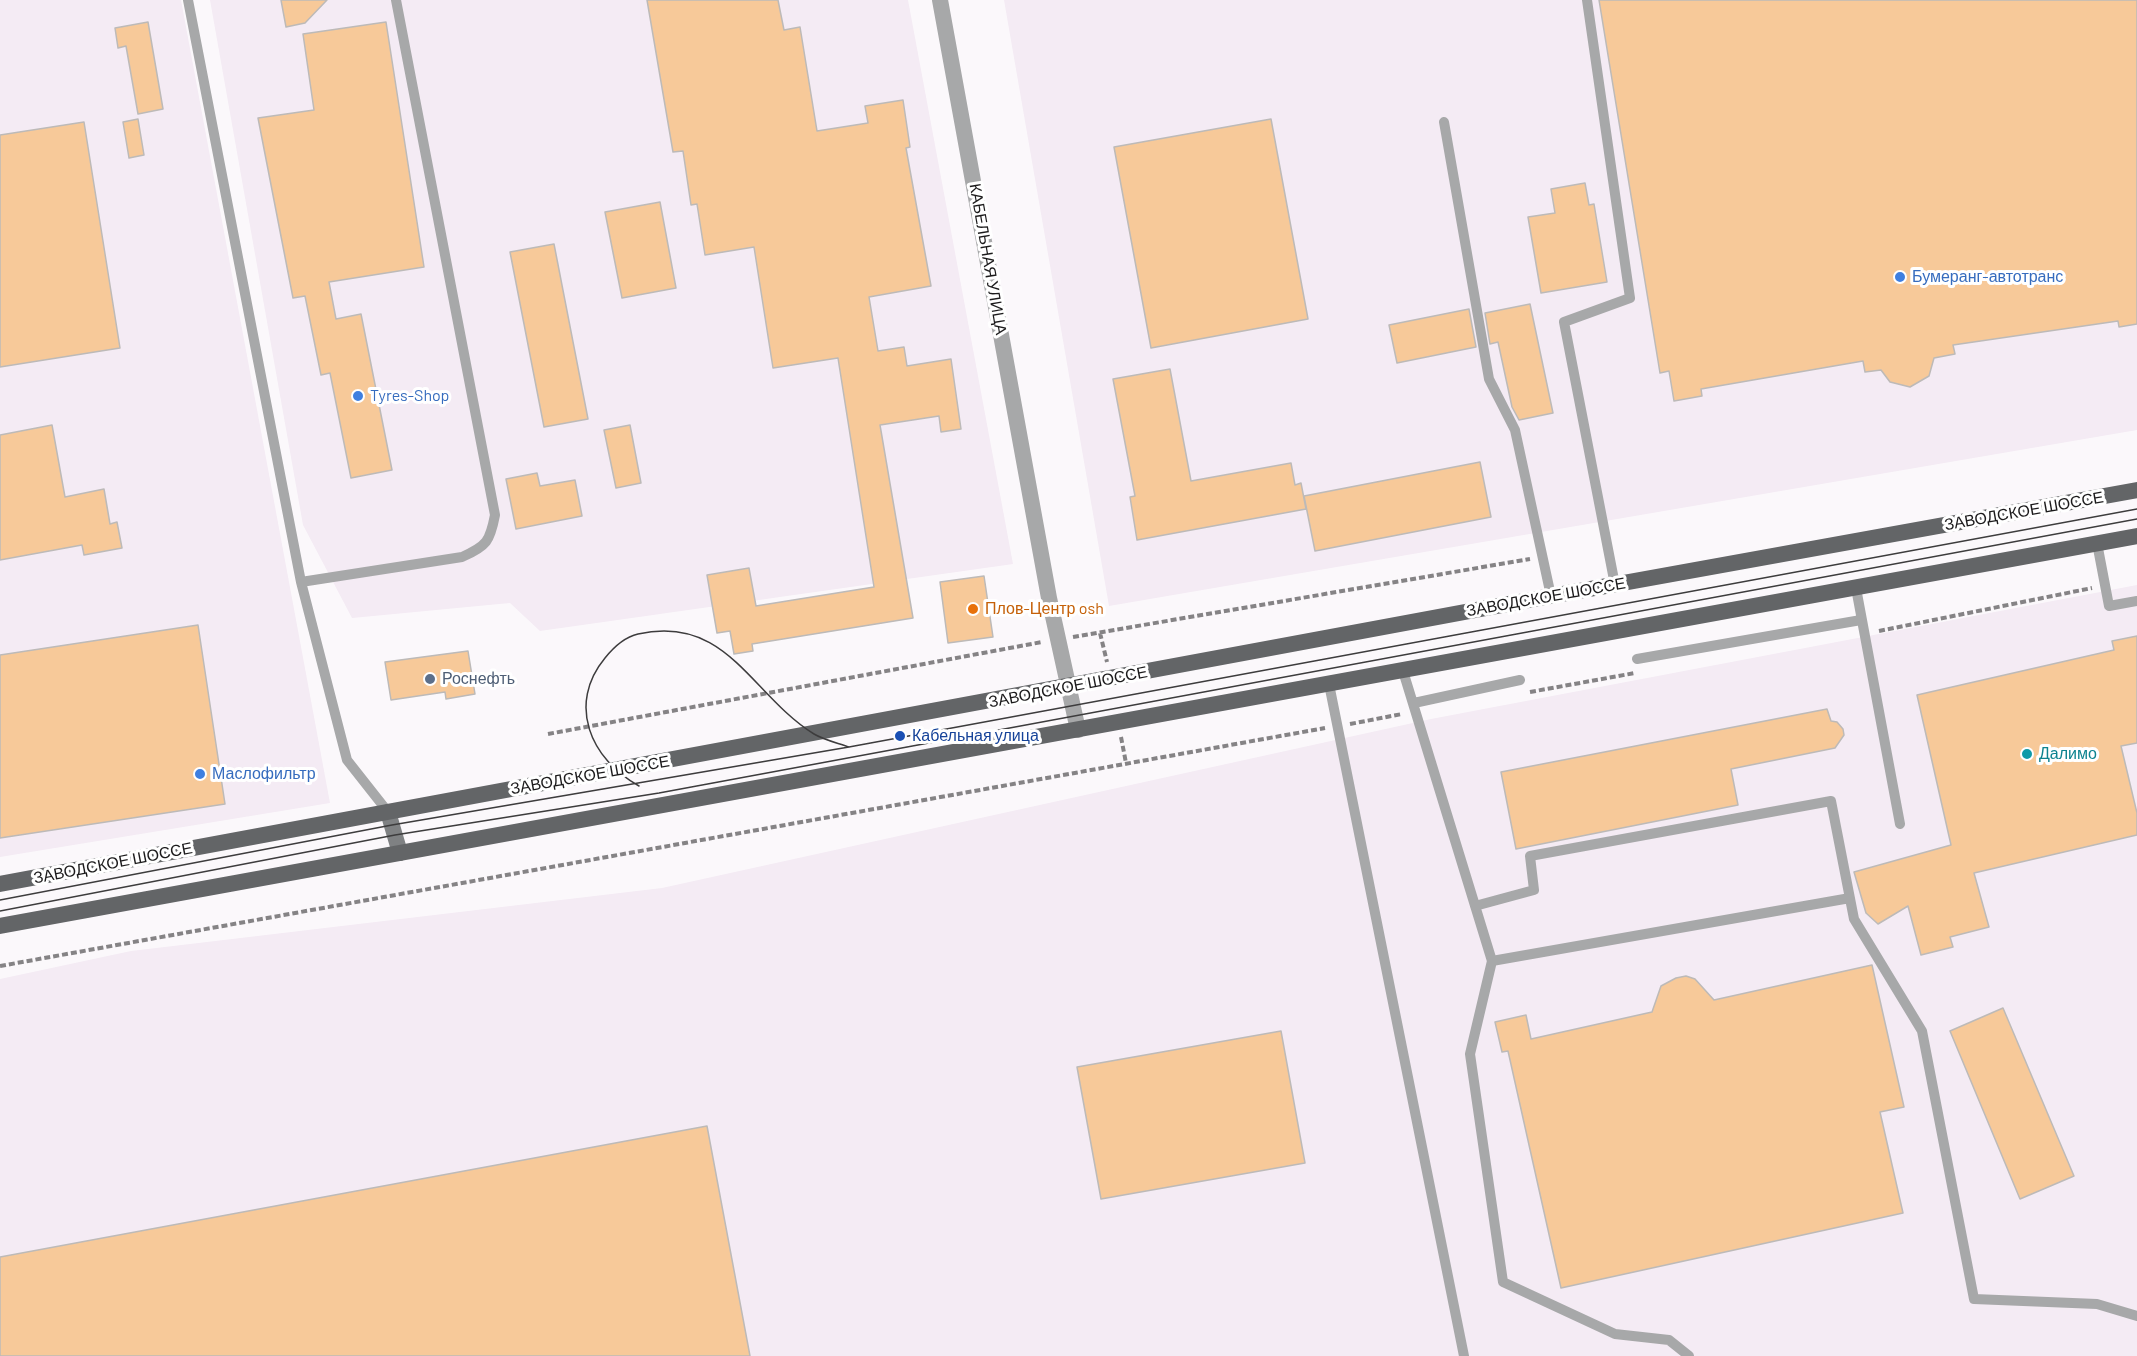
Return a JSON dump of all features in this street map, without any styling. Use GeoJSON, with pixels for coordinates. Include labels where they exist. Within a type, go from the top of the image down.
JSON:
{"type":"FeatureCollection","features":[{"type":"Feature","properties":{"kind":"main road","name":"ЗАВОДСКОЕ ШОССЕ"},"geometry":{"type":"LineString","coordinates":[[0,884],[1551,596],[2137,490]]}},
{"type":"Feature","properties":{"kind":"main road"},"geometry":{"type":"LineString","coordinates":[[0,926],[2137,536]]}},
{"type":"Feature","properties":{"kind":"main road"},"geometry":{"type":"LineString","coordinates":[[388,812],[400,853]]}},
{"type":"Feature","properties":{"kind":"street","name":"КАБЕЛЬНАЯ УЛИЦА"},"geometry":{"type":"LineString","coordinates":[[940,0],[1067,687],[1078,730]]}},
{"type":"Feature","properties":{"kind":"lane"},"geometry":{"type":"LineString","coordinates":[[188,0],[301,582],[347,760],[388,812]]}},
{"type":"Feature","properties":{"kind":"lane"},"geometry":{"type":"LineString","coordinates":[[301,582],[462,556],[476,551],[490,539],[495,515],[396,0]]}},
{"type":"Feature","properties":{"kind":"lane"},"geometry":{"type":"LineString","coordinates":[[1587,0],[1630,298],[1564,321],[1615,585]]}},
{"type":"Feature","properties":{"kind":"lane"},"geometry":{"type":"LineString","coordinates":[[1444,122],[1489,379],[1515,430],[1551,596]]}},
{"type":"Feature","properties":{"kind":"lane"},"geometry":{"type":"LineString","coordinates":[[2097,543],[2109,606],[2137,601]]}},
{"type":"Feature","properties":{"kind":"lane"},"geometry":{"type":"LineString","coordinates":[[1856,588],[1900,824]]}},
{"type":"Feature","properties":{"kind":"lane"},"geometry":{"type":"LineString","coordinates":[[1637,658],[1861,620]]}},
{"type":"Feature","properties":{"kind":"lane"},"geometry":{"type":"LineString","coordinates":[[1403,671],[1492,961],[1470,1054],[1503,1282],[1616,1334],[1669,1340],[1689,1356]]}},
{"type":"Feature","properties":{"kind":"lane"},"geometry":{"type":"LineString","coordinates":[[1415,707],[1520,680]]}},
{"type":"Feature","properties":{"kind":"lane"},"geometry":{"type":"LineString","coordinates":[[1329,684],[1464,1356]]}},
{"type":"Feature","properties":{"kind":"lane"},"geometry":{"type":"LineString","coordinates":[[1475,906],[1534,890],[1530,856],[1831,801],[1854,919],[1922,1031],[1974,1299],[2097,1304],[2137,1317]]}},
{"type":"Feature","properties":{"kind":"lane"},"geometry":{"type":"LineString","coordinates":[[1492,961],[1850,898]]}},
{"type":"Feature","properties":{"kind":"path"},"geometry":{"type":"LineString","coordinates":[[1864,634],[2105,585]]}},
{"type":"Feature","properties":{"kind":"path"},"geometry":{"type":"LineString","coordinates":[[1100,633],[1111,678]]}},
{"type":"Feature","properties":{"kind":"path"},"geometry":{"type":"LineString","coordinates":[[1522,693],[1640,673]]}},
{"type":"Feature","properties":{"kind":"path"},"geometry":{"type":"LineString","coordinates":[[0,966],[1339,726],[1415,707]]}},
{"type":"Feature","properties":{"kind":"path"},"geometry":{"type":"LineString","coordinates":[[1118,721],[1126,763]]}},
{"type":"Feature","properties":{"kind":"shaded area"},"geometry":{"type":"Polygon","coordinates":[[[0,0],[181,0],[330,803],[0,857],[0,0]]]}},
{"type":"Feature","properties":{"kind":"shaded area"},"geometry":{"type":"Polygon","coordinates":[[[210,0],[908,0],[1013,564],[540,631],[510,603],[352,618],[303,525],[210,0]]]}},
{"type":"Feature","properties":{"kind":"shaded area"},"geometry":{"type":"Polygon","coordinates":[[[1004,0],[2137,0],[2137,430],[1109,606],[1004,0]]]}},
{"type":"Feature","properties":{"kind":"shaded area"},"geometry":{"type":"Polygon","coordinates":[[[2137,585],[2137,1356],[0,1356],[0,979],[131,951],[662,888],[1431,719],[2137,585]]]}},
{"type":"Feature","properties":{"kind":"building"},"geometry":{"type":"Polygon","coordinates":[[[281,0],[327,0],[305,23],[286,27],[281,0]]]}},
{"type":"Feature","properties":{"kind":"building"},"geometry":{"type":"Polygon","coordinates":[[[647,0],[778,0],[784,30],[800,27],[817,131],[868,123],[865,106],[903,100],[910,147],[906,148],[931,286],[869,297],[878,351],[904,347],[907,366],[951,359],[961,429],[941,432],[939,416],[880,425],[913,618],[752,644],[753,651],[734,654],[730,631],[717,633],[707,575],[749,568],[756,606],[874,587],[838,358],[773,368],[754,247],[705,255],[697,204],[691,205],[683,151],[673,152],[647,0]]]}},
{"type":"Feature","properties":{"kind":"building"},"geometry":{"type":"Polygon","coordinates":[[[1599,0],[2137,0],[2137,324],[2119,327],[2118,321],[1953,345],[1955,354],[1934,358],[1929,376],[1910,387],[1890,382],[1881,370],[1865,372],[1863,361],[1701,389],[1702,396],[1674,401],[1669,371],[1660,373],[1599,0]]]}},
{"type":"Feature","properties":{"kind":"building"},"geometry":{"type":"Polygon","coordinates":[[[148,22],[163,109],[138,114],[126,46],[118,48],[115,28],[148,22]]]}},
{"type":"Feature","properties":{"kind":"building"},"geometry":{"type":"Polygon","coordinates":[[[386,22],[424,267],[329,282],[336,319],[361,314],[392,470],[351,478],[330,373],[321,375],[305,296],[293,298],[258,118],[314,110],[303,34],[386,22]]]}},
{"type":"Feature","properties":{"kind":"building"},"geometry":{"type":"Polygon","coordinates":[[[138,119],[144,155],[129,158],[123,122],[138,119]]]}},
{"type":"Feature","properties":{"kind":"building"},"geometry":{"type":"Polygon","coordinates":[[[1271,119],[1308,319],[1151,348],[1114,147],[1271,119]]]}},
{"type":"Feature","properties":{"kind":"building"},"geometry":{"type":"Polygon","coordinates":[[[84,122],[120,348],[0,367],[0,135],[84,122]]]}},
{"type":"Feature","properties":{"kind":"building"},"geometry":{"type":"Polygon","coordinates":[[[1585,183],[1589,205],[1594,204],[1607,282],[1541,293],[1528,217],[1555,213],[1551,189],[1585,183]]]}},
{"type":"Feature","properties":{"kind":"building"},"geometry":{"type":"Polygon","coordinates":[[[660,202],[676,288],[622,298],[605,212],[660,202]]]}},
{"type":"Feature","properties":{"kind":"building"},"geometry":{"type":"Polygon","coordinates":[[[554,244],[588,419],[544,427],[510,252],[554,244]]]}},
{"type":"Feature","properties":{"kind":"building"},"geometry":{"type":"Polygon","coordinates":[[[1530,304],[1553,413],[1519,420],[1512,407],[1498,342],[1490,344],[1485,313],[1530,304]]]}},
{"type":"Feature","properties":{"kind":"building"},"geometry":{"type":"Polygon","coordinates":[[[1469,309],[1476,347],[1397,363],[1389,325],[1469,309]]]}},
{"type":"Feature","properties":{"kind":"building"},"geometry":{"type":"Polygon","coordinates":[[[1170,369],[1191,481],[1291,463],[1295,485],[1301,483],[1306,509],[1137,540],[1130,497],[1135,496],[1113,379],[1170,369]]]}},
{"type":"Feature","properties":{"kind":"building"},"geometry":{"type":"Polygon","coordinates":[[[52,425],[65,497],[104,489],[110,524],[117,522],[122,548],[84,555],[82,545],[0,560],[0,435],[52,425]]]}},
{"type":"Feature","properties":{"kind":"building"},"geometry":{"type":"Polygon","coordinates":[[[630,425],[641,483],[616,488],[604,430],[630,425]]]}},
{"type":"Feature","properties":{"kind":"building"},"geometry":{"type":"Polygon","coordinates":[[[1480,462],[1491,517],[1315,551],[1304,496],[1480,462]]]}},
{"type":"Feature","properties":{"kind":"building"},"geometry":{"type":"Polygon","coordinates":[[[537,473],[540,486],[575,480],[582,516],[516,529],[506,479],[537,473]]]}},
{"type":"Feature","properties":{"kind":"building"},"geometry":{"type":"Polygon","coordinates":[[[984,576],[993,637],[948,643],[940,582],[984,576]]]}},
{"type":"Feature","properties":{"kind":"building"},"geometry":{"type":"Polygon","coordinates":[[[198,625],[225,804],[0,838],[0,655],[198,625]]]}},
{"type":"Feature","properties":{"kind":"building","name":"Далимо"},"geometry":{"type":"Polygon","coordinates":[[[2137,636],[2137,743],[2121,746],[2137,813],[2137,835],[1974,873],[1989,927],[1950,937],[1953,947],[1921,955],[1908,906],[1878,924],[1866,913],[1854,872],[1951,845],[1917,695],[2114,650],[2112,641],[2137,636]]]}},
{"type":"Feature","properties":{"kind":"building","name":"Роснефть"},"geometry":{"type":"Polygon","coordinates":[[[468,651],[475,694],[446,699],[445,692],[391,700],[385,662],[468,651]]]}},
{"type":"Feature","properties":{"kind":"building"},"geometry":{"type":"Polygon","coordinates":[[[1827,709],[1831,721],[1837,722],[1843,729],[1844,735],[1835,748],[1731,769],[1738,805],[1516,849],[1501,772],[1827,709]]]}},
{"type":"Feature","properties":{"kind":"building"},"geometry":{"type":"Polygon","coordinates":[[[1872,965],[1904,1107],[1880,1112],[1903,1213],[1561,1288],[1508,1051],[1502,1052],[1495,1022],[1526,1015],[1531,1039],[1652,1012],[1661,986],[1676,978],[1686,976],[1695,979],[1714,1000],[1872,965]]]}},
{"type":"Feature","properties":{"kind":"building"},"geometry":{"type":"Polygon","coordinates":[[[2003,1008],[2074,1176],[2020,1199],[1950,1031],[2003,1008]]]}},
{"type":"Feature","properties":{"kind":"building"},"geometry":{"type":"Polygon","coordinates":[[[1281,1031],[1305,1163],[1101,1199],[1077,1067],[1281,1031]]]}},
{"type":"Feature","properties":{"kind":"building"},"geometry":{"type":"Polygon","coordinates":[[[707,1126],[750,1356],[0,1356],[0,1257],[707,1126]]]}},
{"type":"Feature","properties":{"kind":"tram line"},"geometry":{"type":"LineString","coordinates":[[0,900],[392,825],[849,747],[2137,509]]}},
{"type":"Feature","properties":{"kind":"tram line"},"geometry":{"type":"LineString","coordinates":[[0,911],[395,835],[659,793],[2137,519]]}},
{"type":"Feature","properties":{"kind":"tram line"},"geometry":{"type":"LineString","coordinates":[[639,786],[622,775],[597,746],[589,729],[586,712],[587,694],[605,658],[620,643],[638,634],[669,631],[694,636],[716,647],[736,662],[792,718],[814,734],[849,747]]}},
{"type":"Feature","properties":{"kind":"place","name":"Бумеранг-автотранс"},"geometry":{"type":"Point","coordinates":[1900,277]}},
{"type":"Feature","properties":{"kind":"place","name":"Tyres-Shop"},"geometry":{"type":"Point","coordinates":[358,396]}},
{"type":"Feature","properties":{"kind":"place","name":"Плов-Центр osh"},"geometry":{"type":"Point","coordinates":[973,609]}},
{"type":"Feature","properties":{"kind":"place","name":"Роснефть"},"geometry":{"type":"Point","coordinates":[430,679]}},
{"type":"Feature","properties":{"kind":"place","name":"Кабельная улица"},"geometry":{"type":"Point","coordinates":[900,736]}},
{"type":"Feature","properties":{"kind":"place","name":"Далимо"},"geometry":{"type":"Point","coordinates":[2027,754]}},
{"type":"Feature","properties":{"kind":"place","name":"Маслофильтр"},"geometry":{"type":"Point","coordinates":[200,774]}}]}
